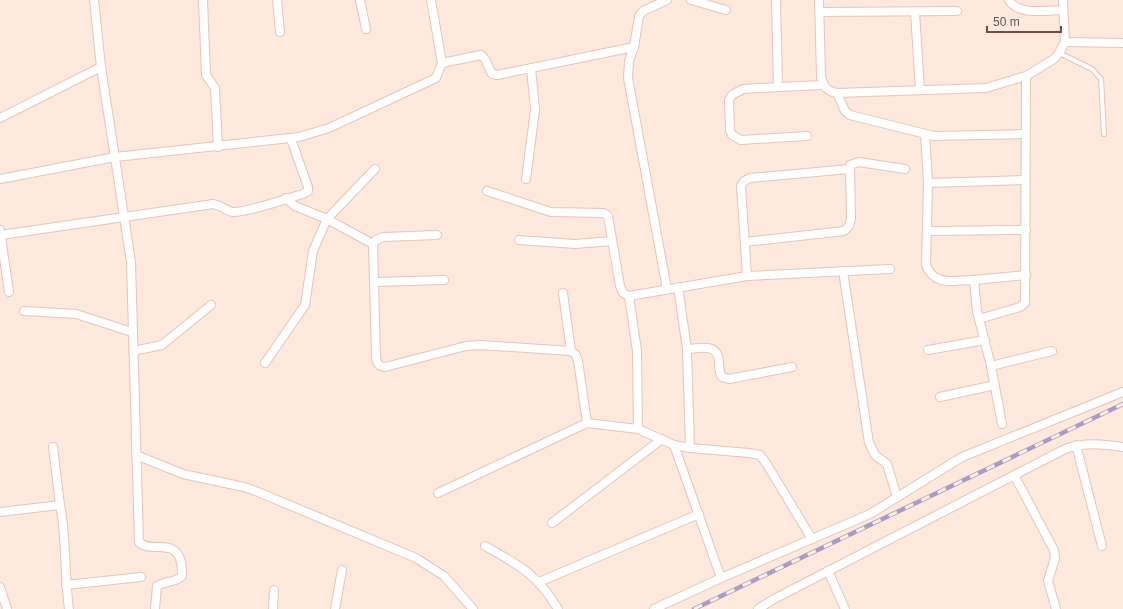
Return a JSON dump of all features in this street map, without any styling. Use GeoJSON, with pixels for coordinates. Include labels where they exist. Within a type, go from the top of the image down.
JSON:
{"type":"FeatureCollection","features":[{"type":"Feature","properties":{"kind":"street"},"geometry":{"type":"LineString","coordinates":[[94,0],[101,68],[125,217],[132,281],[132,332],[139,542],[145,545],[173,549],[177,553],[182,572],[182,576],[175,581],[160,583],[157,586],[155,609]]}},
{"type":"Feature","properties":{"kind":"street"},"geometry":{"type":"LineString","coordinates":[[203,0],[206,68],[209,80],[216,88],[218,146]]}},
{"type":"Feature","properties":{"kind":"street"},"geometry":{"type":"LineString","coordinates":[[277,0],[280,32]]}},
{"type":"Feature","properties":{"kind":"street"},"geometry":{"type":"LineString","coordinates":[[360,0],[366,29]]}},
{"type":"Feature","properties":{"kind":"street"},"geometry":{"type":"LineString","coordinates":[[0,179],[115,157],[291,138],[329,128],[436,78],[442,63],[431,0]]}},
{"type":"Feature","properties":{"kind":"street"},"geometry":{"type":"LineString","coordinates":[[667,0],[643,11],[639,16],[634,47],[628,65],[628,78],[667,289]]}},
{"type":"Feature","properties":{"kind":"street"},"geometry":{"type":"LineString","coordinates":[[691,0],[726,10]]}},
{"type":"Feature","properties":{"kind":"street"},"geometry":{"type":"LineString","coordinates":[[820,0],[821,77],[823,85],[828,91],[836,93],[986,88],[1026,76],[1054,59],[1065,42],[1063,0]]}},
{"type":"Feature","properties":{"kind":"street"},"geometry":{"type":"LineString","coordinates":[[1009,0],[1012,6],[1019,10],[1064,10]]}},
{"type":"Feature","properties":{"kind":"street"},"geometry":{"type":"LineString","coordinates":[[776,2],[778,87]]}},
{"type":"Feature","properties":{"kind":"street"},"geometry":{"type":"LineString","coordinates":[[820,12],[957,11]]}},
{"type":"Feature","properties":{"kind":"street"},"geometry":{"type":"LineString","coordinates":[[915,12],[920,90]]}},
{"type":"Feature","properties":{"kind":"street"},"geometry":{"type":"LineString","coordinates":[[1065,42],[1123,43]]}},
{"type":"Feature","properties":{"kind":"street"},"geometry":{"type":"LineString","coordinates":[[442,63],[481,55],[486,58],[492,74],[497,75],[634,47]]}},
{"type":"Feature","properties":{"kind":"street"},"geometry":{"type":"LineString","coordinates":[[0,118],[101,68]]}},
{"type":"Feature","properties":{"kind":"street"},"geometry":{"type":"LineString","coordinates":[[526,179],[535,110],[531,68]]}},
{"type":"Feature","properties":{"kind":"street"},"geometry":{"type":"LineString","coordinates":[[979,319],[1020,308],[1026,303],[1026,76]]}},
{"type":"Feature","properties":{"kind":"street"},"geometry":{"type":"LineString","coordinates":[[807,136],[741,140],[732,135],[730,130],[730,100],[732,95],[743,89],[823,85]]}},
{"type":"Feature","properties":{"kind":"street"},"geometry":{"type":"LineString","coordinates":[[836,93],[845,111],[850,115],[926,134],[946,137],[1025,134]]}},
{"type":"Feature","properties":{"kind":"street"},"geometry":{"type":"LineString","coordinates":[[926,134],[928,183],[926,264],[932,276],[944,282],[1026,275]]}},
{"type":"Feature","properties":{"kind":"street"},"geometry":{"type":"LineString","coordinates":[[9,292],[0,232],[125,217],[213,204],[218,204],[228,211],[240,211],[303,194],[308,191],[308,187],[291,138]]}},
{"type":"Feature","properties":{"kind":"street"},"geometry":{"type":"LineString","coordinates":[[745,242],[844,231],[849,226],[851,218],[850,165],[859,162],[905,168]]}},
{"type":"Feature","properties":{"kind":"street"},"geometry":{"type":"LineString","coordinates":[[265,363],[305,305],[313,251],[327,219],[375,169]]}},
{"type":"Feature","properties":{"kind":"street"},"geometry":{"type":"LineString","coordinates":[[747,276],[741,186],[744,181],[750,178],[849,169]]}},
{"type":"Feature","properties":{"kind":"street"},"geometry":{"type":"LineString","coordinates":[[928,183],[1025,180]]}},
{"type":"Feature","properties":{"kind":"street"},"geometry":{"type":"LineString","coordinates":[[487,191],[551,212],[604,213],[609,218],[620,286],[623,293],[629,296],[747,276],[890,269]]}},
{"type":"Feature","properties":{"kind":"street"},"geometry":{"type":"LineString","coordinates":[[286,198],[295,206],[327,219],[373,244]]}},
{"type":"Feature","properties":{"kind":"street"},"geometry":{"type":"LineString","coordinates":[[927,231],[1026,230]]}},
{"type":"Feature","properties":{"kind":"street"},"geometry":{"type":"LineString","coordinates":[[437,234],[383,237],[376,240],[373,244],[376,363],[385,367],[466,346],[480,345],[571,351],[576,355],[578,361],[587,422]]}},
{"type":"Feature","properties":{"kind":"street"},"geometry":{"type":"LineString","coordinates":[[519,240],[575,244],[612,241]]}},
{"type":"Feature","properties":{"kind":"street"},"geometry":{"type":"LineString","coordinates":[[843,271],[869,443],[876,455],[887,464],[897,497]]}},
{"type":"Feature","properties":{"kind":"street"},"geometry":{"type":"LineString","coordinates":[[374,282],[444,280]]}},
{"type":"Feature","properties":{"kind":"street"},"geometry":{"type":"LineString","coordinates":[[974,280],[979,319],[991,366],[1002,424]]}},
{"type":"Feature","properties":{"kind":"street"},"geometry":{"type":"LineString","coordinates":[[678,287],[687,349],[690,448]]}},
{"type":"Feature","properties":{"kind":"street"},"geometry":{"type":"LineString","coordinates":[[563,293],[571,351]]}},
{"type":"Feature","properties":{"kind":"street"},"geometry":{"type":"LineString","coordinates":[[629,296],[637,351],[638,429]]}},
{"type":"Feature","properties":{"kind":"street"},"geometry":{"type":"LineString","coordinates":[[133,351],[162,346],[211,305]]}},
{"type":"Feature","properties":{"kind":"street"},"geometry":{"type":"LineString","coordinates":[[24,312],[76,314],[132,332]]}},
{"type":"Feature","properties":{"kind":"street"},"geometry":{"type":"LineString","coordinates":[[928,350],[985,340]]}},
{"type":"Feature","properties":{"kind":"street"},"geometry":{"type":"LineString","coordinates":[[687,349],[710,348],[716,350],[719,372],[722,378],[729,379],[792,367]]}},
{"type":"Feature","properties":{"kind":"street"},"geometry":{"type":"LineString","coordinates":[[991,366],[1052,351]]}},
{"type":"Feature","properties":{"kind":"street"},"geometry":{"type":"LineString","coordinates":[[940,397],[995,385]]}},
{"type":"Feature","properties":{"kind":"street"},"geometry":{"type":"LineString","coordinates":[[654,609],[721,578],[870,514],[962,457],[1123,392]]}},
{"type":"Feature","properties":{"kind":"street"},"geometry":{"type":"LineString","coordinates":[[438,493],[587,422],[638,429],[674,445],[690,448],[749,453],[760,456],[766,463],[812,539]]}},
{"type":"Feature","properties":{"kind":"street"},"geometry":{"type":"LineString","coordinates":[[552,523],[662,440]]}},
{"type":"Feature","properties":{"kind":"street"},"geometry":{"type":"LineString","coordinates":[[758,609],[828,571],[1014,475],[1076,445],[1093,443],[1123,447]]}},
{"type":"Feature","properties":{"kind":"street"},"geometry":{"type":"LineString","coordinates":[[674,445],[721,578]]}},
{"type":"Feature","properties":{"kind":"street"},"geometry":{"type":"LineString","coordinates":[[1076,445],[1102,546]]}},
{"type":"Feature","properties":{"kind":"street"},"geometry":{"type":"LineString","coordinates":[[53,447],[65,535],[66,585],[69,609]]}},
{"type":"Feature","properties":{"kind":"street"},"geometry":{"type":"LineString","coordinates":[[136,455],[183,474],[244,487],[258,492],[416,558],[444,576],[473,609]]}},
{"type":"Feature","properties":{"kind":"street"},"geometry":{"type":"LineString","coordinates":[[1014,475],[1054,550],[1055,558],[1048,581],[1056,609]]}},
{"type":"Feature","properties":{"kind":"street"},"geometry":{"type":"LineString","coordinates":[[0,512],[60,505]]}},
{"type":"Feature","properties":{"kind":"street"},"geometry":{"type":"LineString","coordinates":[[539,582],[698,514]]}},
{"type":"Feature","properties":{"kind":"street"},"geometry":{"type":"LineString","coordinates":[[485,546],[522,566],[539,582],[558,609]]}},
{"type":"Feature","properties":{"kind":"street"},"geometry":{"type":"LineString","coordinates":[[334,609],[342,570]]}},
{"type":"Feature","properties":{"kind":"street"},"geometry":{"type":"LineString","coordinates":[[828,571],[845,609]]}},
{"type":"Feature","properties":{"kind":"street"},"geometry":{"type":"LineString","coordinates":[[66,585],[141,577]]}},
{"type":"Feature","properties":{"kind":"street"},"geometry":{"type":"LineString","coordinates":[[0,587],[6,609]]}},
{"type":"Feature","properties":{"kind":"street"},"geometry":{"type":"LineString","coordinates":[[273,609],[274,590]]}},
{"type":"Feature","properties":{"kind":"lane"},"geometry":{"type":"LineString","coordinates":[[1059,53],[1092,69],[1101,79],[1104,134]]}},
{"type":"Feature","properties":{"kind":"railway"},"geometry":{"type":"LineString","coordinates":[[694,609],[1123,404]]}}]}
